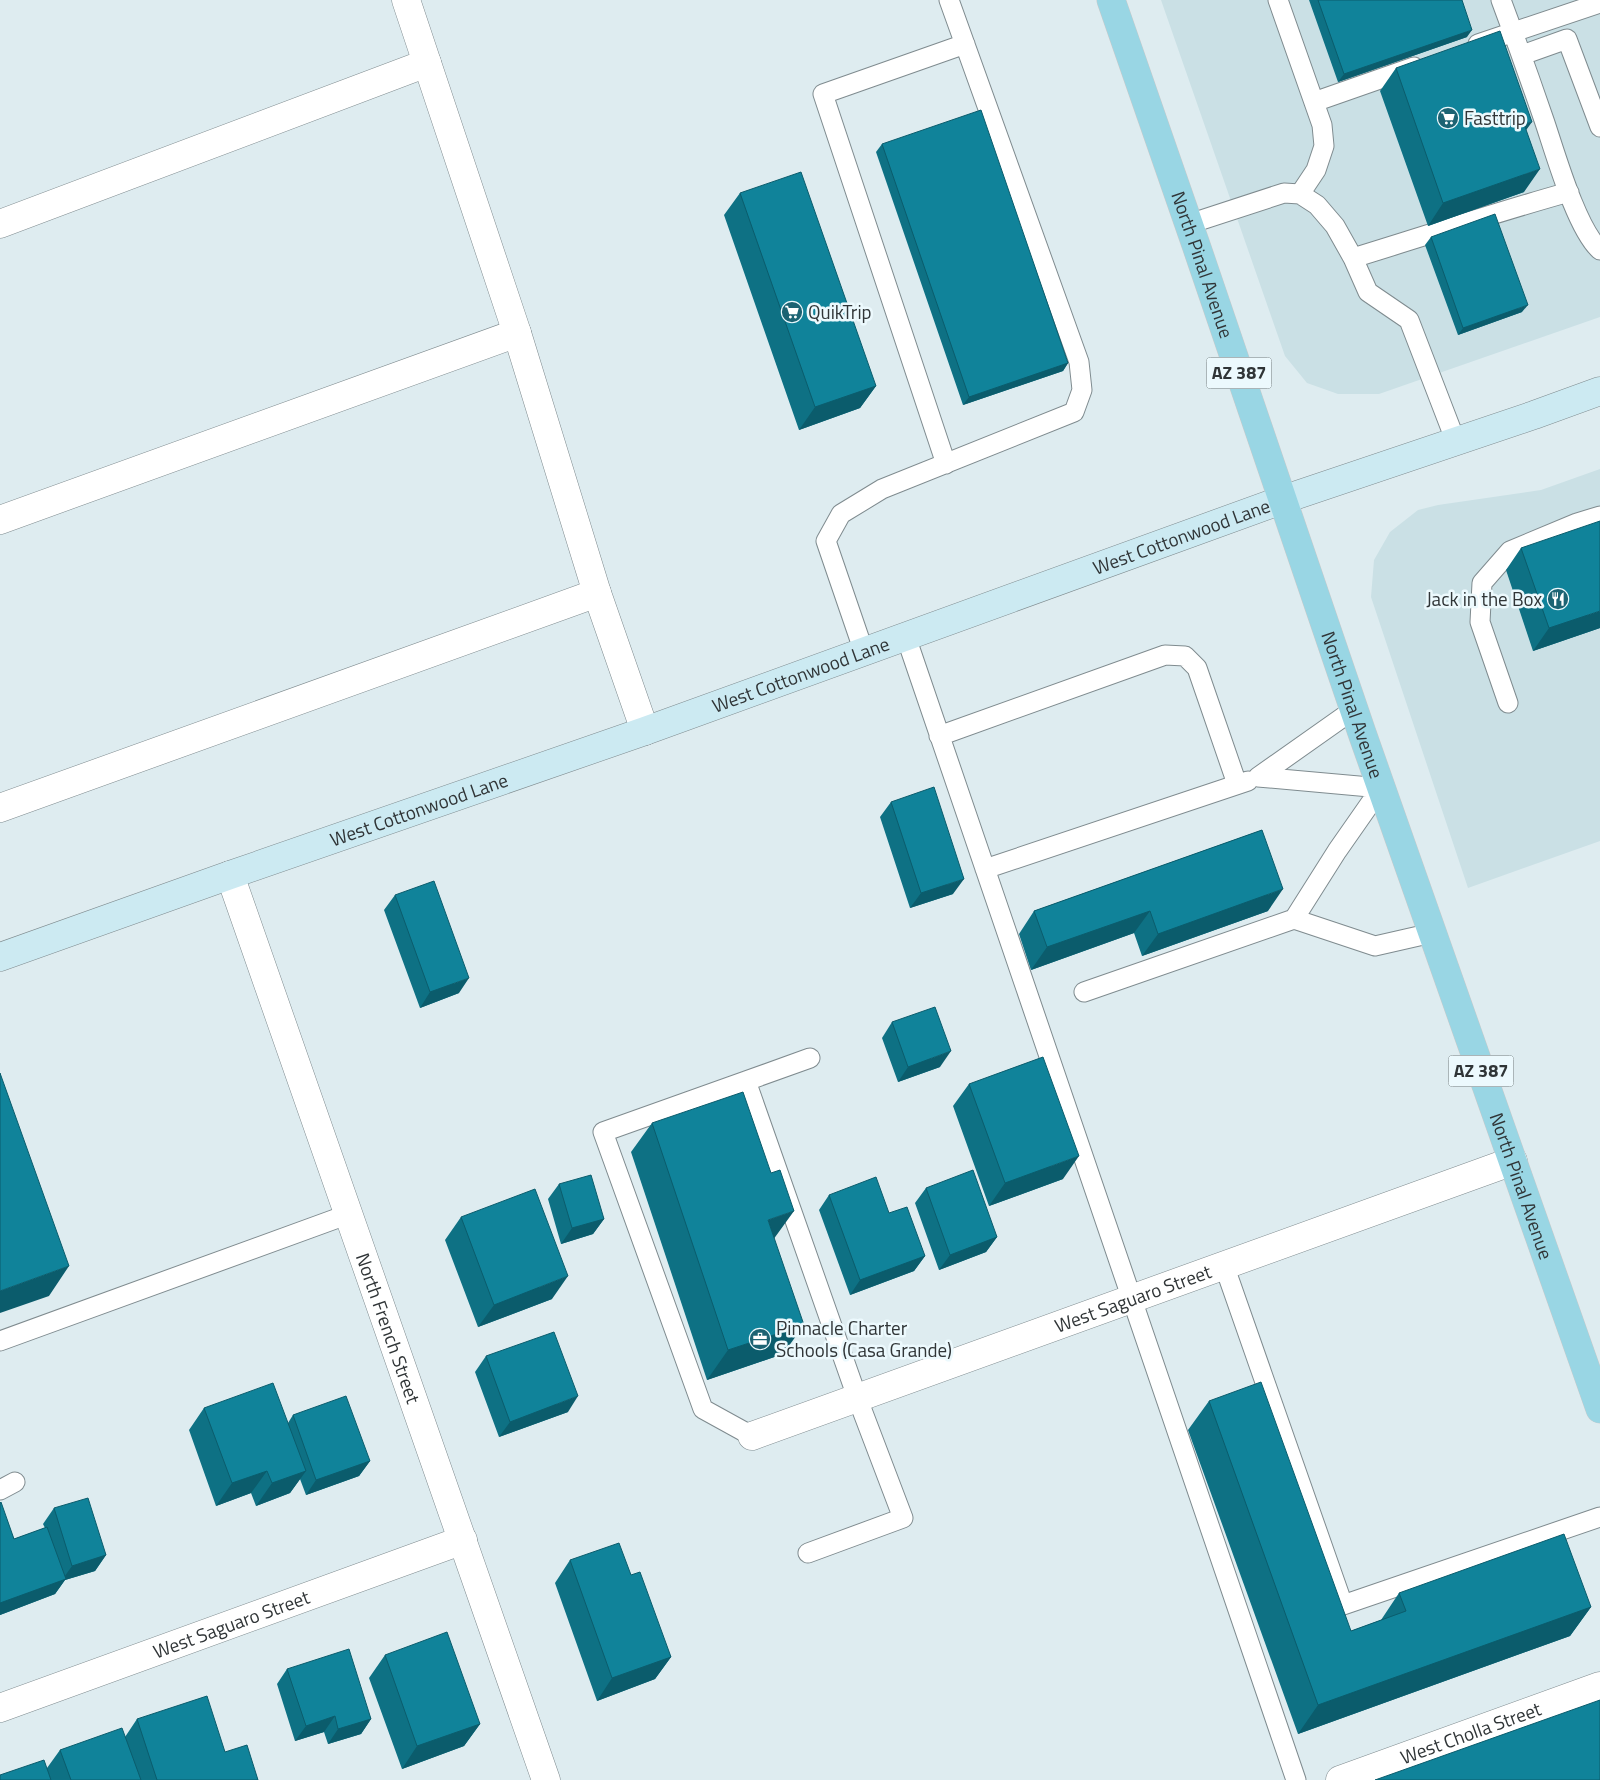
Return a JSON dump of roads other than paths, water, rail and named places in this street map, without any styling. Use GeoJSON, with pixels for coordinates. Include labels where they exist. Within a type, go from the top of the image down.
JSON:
{"type":"FeatureCollection","features":[{"type":"Feature","properties":{"kind":"main road","name":"North Pinal Avenue"},"geometry":{"type":"LineString","coordinates":[[1111,0],[1381,788],[1600,1409]]}},
{"type":"Feature","properties":{"kind":"main road","name":"West Cottonwood Lane"},"geometry":{"type":"LineString","coordinates":[[0,957],[645,731],[1282,500],[1456,442],[1600,391]]}},
{"type":"Feature","properties":{"kind":"street"},"geometry":{"type":"LineString","coordinates":[[406,0],[517,333],[597,593],[645,731]]}},
{"type":"Feature","properties":{"kind":"street"},"geometry":{"type":"LineString","coordinates":[[0,224],[427,63]]}},
{"type":"Feature","properties":{"kind":"street"},"geometry":{"type":"LineString","coordinates":[[0,520],[517,333]]}},
{"type":"Feature","properties":{"kind":"street"},"geometry":{"type":"LineString","coordinates":[[0,808],[597,593]]}},
{"type":"Feature","properties":{"kind":"street","name":"North French Street"},"geometry":{"type":"LineString","coordinates":[[230,875],[546,1780]]}},
{"type":"Feature","properties":{"kind":"street","name":"West Saguaro Street"},"geometry":{"type":"LineString","coordinates":[[752,1436],[1513,1161]]}},
{"type":"Feature","properties":{"kind":"street","name":"West Saguaro Street"},"geometry":{"type":"LineString","coordinates":[[0,1708],[463,1540]]}},
{"type":"Feature","properties":{"kind":"street","name":"West Cholla Street"},"geometry":{"type":"LineString","coordinates":[[1340,1780],[1600,1686]]}},
{"type":"Feature","properties":{"kind":"lane"},"geometry":{"type":"LineString","coordinates":[[864,652],[826,542],[841,514],[882,489],[1074,412],[1082,390],[1079,362],[948,0]]}},
{"type":"Feature","properties":{"kind":"lane"},"geometry":{"type":"LineString","coordinates":[[1278,0],[1322,125],[1324,146],[1316,170],[1300,194]]}},
{"type":"Feature","properties":{"kind":"lane"},"geometry":{"type":"LineString","coordinates":[[1501,0],[1576,212],[1595,245],[1600,250]]}},
{"type":"Feature","properties":{"kind":"lane"},"geometry":{"type":"LineString","coordinates":[[1459,51],[1600,3]]}},
{"type":"Feature","properties":{"kind":"lane"},"geometry":{"type":"LineString","coordinates":[[1522,55],[1566,39],[1594,95],[1600,127]]}},
{"type":"Feature","properties":{"kind":"lane"},"geometry":{"type":"LineString","coordinates":[[946,464],[823,94],[964,44]]}},
{"type":"Feature","properties":{"kind":"lane"},"geometry":{"type":"LineString","coordinates":[[1314,102],[1432,61]]}},
{"type":"Feature","properties":{"kind":"lane"},"geometry":{"type":"LineString","coordinates":[[1353,258],[1506,209],[1570,192]]}},
{"type":"Feature","properties":{"kind":"lane"},"geometry":{"type":"LineString","coordinates":[[1189,224],[1284,193],[1300,194],[1317,206],[1335,226],[1353,258],[1368,292],[1409,320],[1456,442]]}},
{"type":"Feature","properties":{"kind":"lane"},"geometry":{"type":"LineString","coordinates":[[1508,703],[1480,622],[1482,583],[1510,551],[1577,523],[1600,516]]}},
{"type":"Feature","properties":{"kind":"lane"},"geometry":{"type":"LineString","coordinates":[[906,637],[1296,1780]]}},
{"type":"Feature","properties":{"kind":"lane"},"geometry":{"type":"LineString","coordinates":[[939,736],[1165,655],[1185,656],[1197,668],[1237,784]]}},
{"type":"Feature","properties":{"kind":"lane"},"geometry":{"type":"LineString","coordinates":[[985,869],[1258,777],[1354,710]]}},
{"type":"Feature","properties":{"kind":"lane"},"geometry":{"type":"LineString","coordinates":[[1258,777],[1381,788],[1337,851],[1294,920]]}},
{"type":"Feature","properties":{"kind":"lane"},"geometry":{"type":"LineString","coordinates":[[1084,992],[1294,920],[1376,946],[1432,933]]}},
{"type":"Feature","properties":{"kind":"lane"},"geometry":{"type":"LineString","coordinates":[[752,1436],[703,1409],[603,1132],[810,1058]]}},
{"type":"Feature","properties":{"kind":"lane"},"geometry":{"type":"LineString","coordinates":[[746,1081],[857,1397],[903,1518],[808,1553]]}},
{"type":"Feature","properties":{"kind":"lane"},"geometry":{"type":"LineString","coordinates":[[0,1341],[348,1214]]}},
{"type":"Feature","properties":{"kind":"lane"},"geometry":{"type":"LineString","coordinates":[[1224,1266],[1343,1605],[1600,1517]]}},
{"type":"Feature","properties":{"kind":"place","name":"Fasttrip"},"geometry":{"type":"Point","coordinates":[1448,118]}},
{"type":"Feature","properties":{"kind":"place","name":"QuikTrip"},"geometry":{"type":"Point","coordinates":[792,312]}},
{"type":"Feature","properties":{"kind":"place","name":"Jack in the Box"},"geometry":{"type":"Point","coordinates":[1558,599]}},
{"type":"Feature","properties":{"kind":"place","name":"Pinnacle Charter Schools (Casa Grande)"},"geometry":{"type":"Point","coordinates":[760,1339]}}]}
